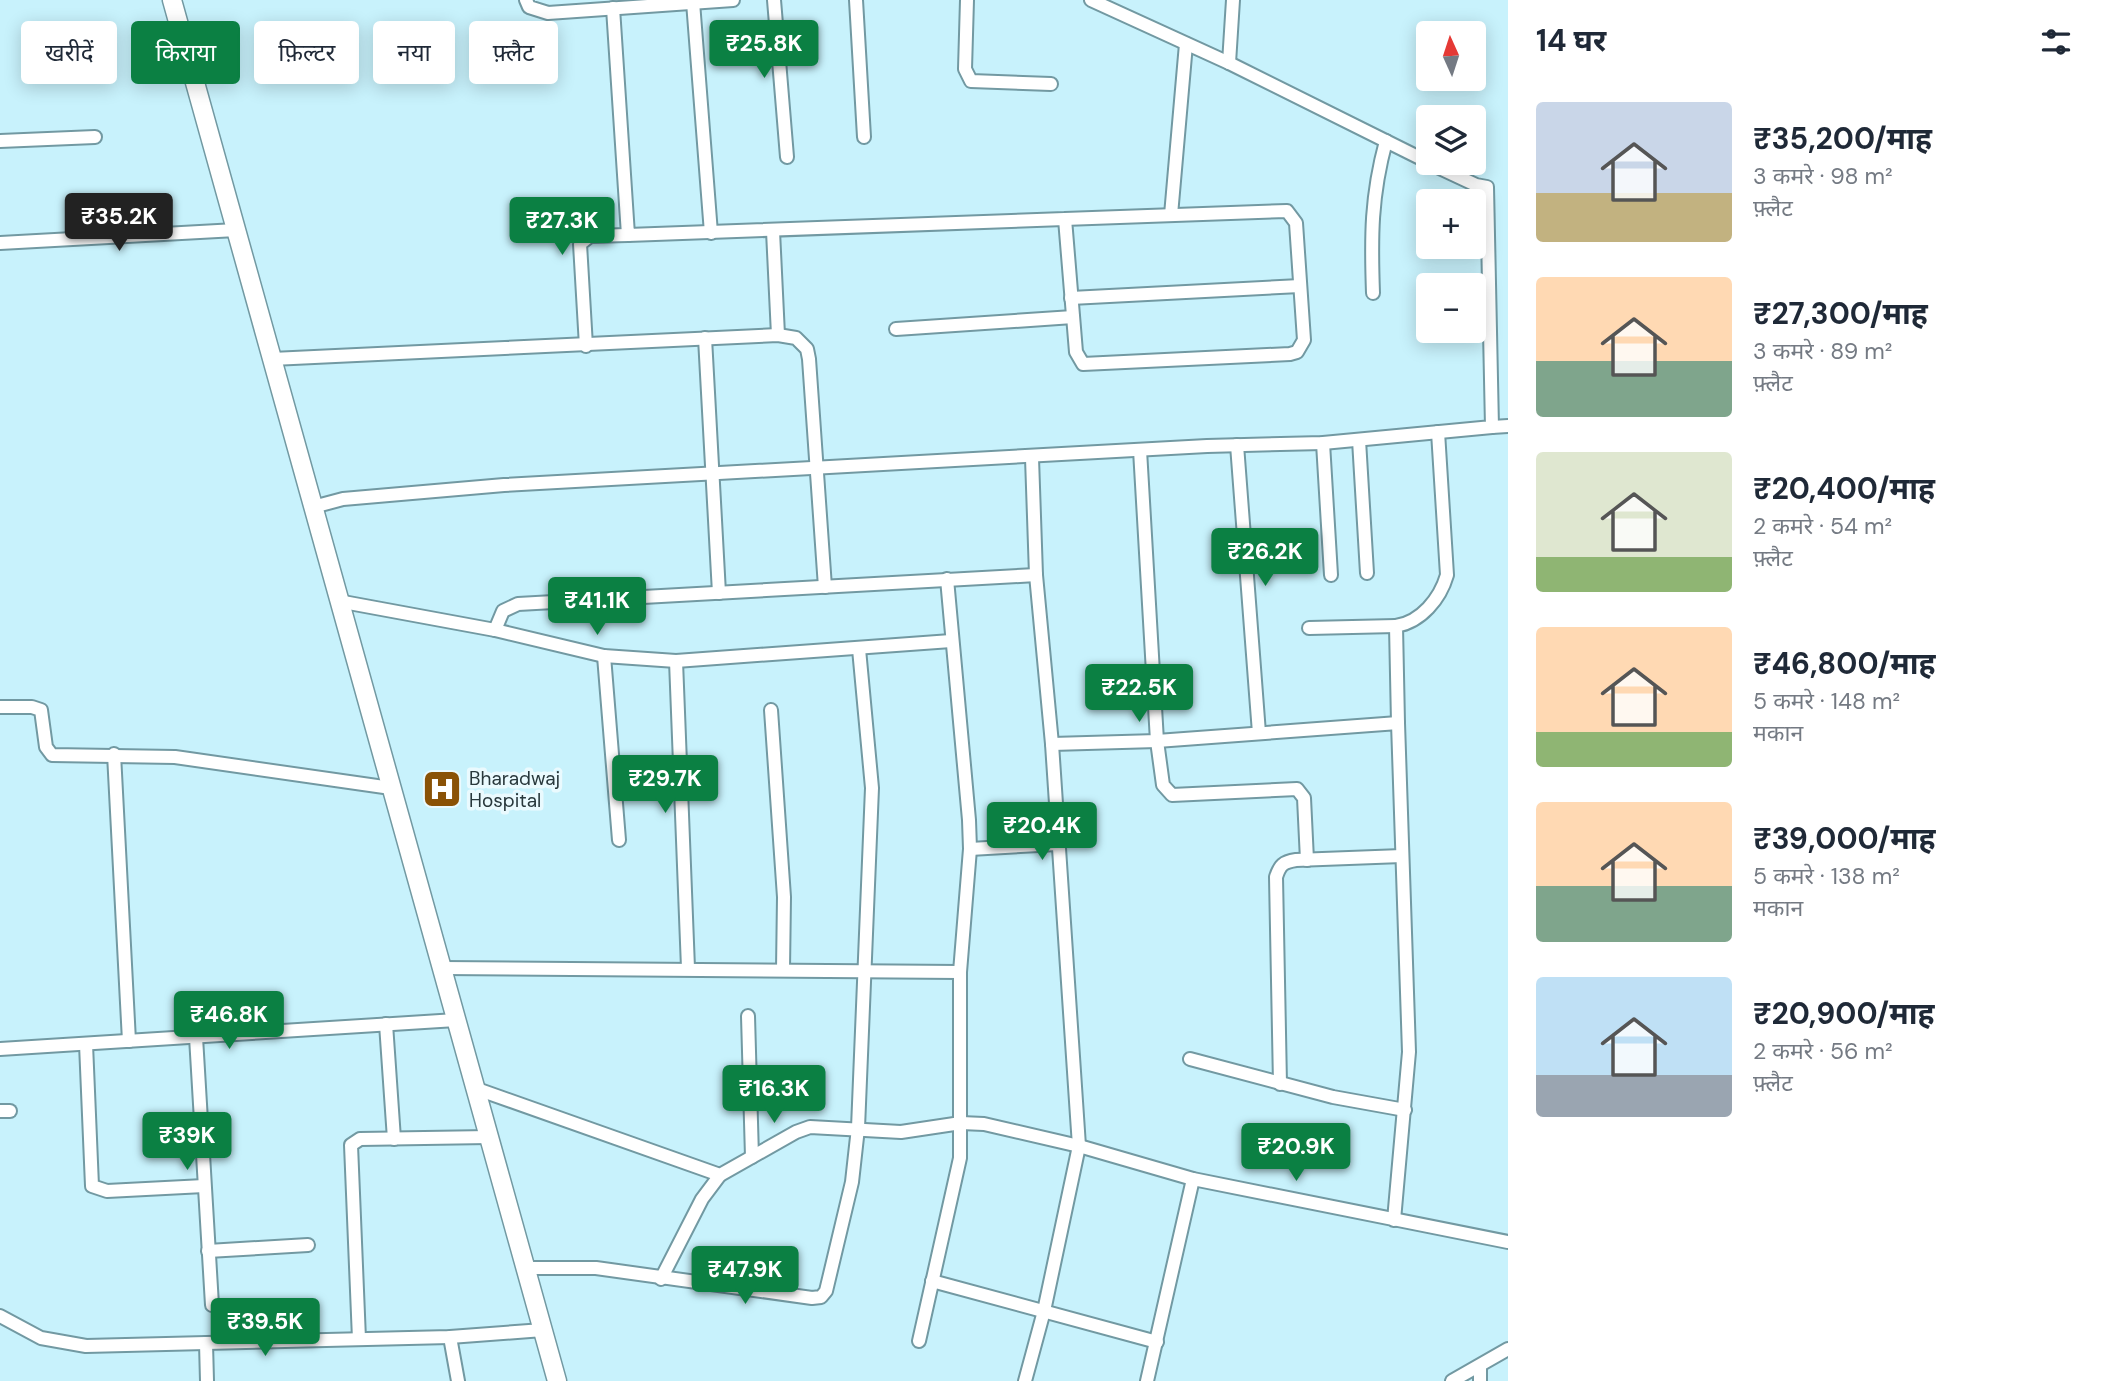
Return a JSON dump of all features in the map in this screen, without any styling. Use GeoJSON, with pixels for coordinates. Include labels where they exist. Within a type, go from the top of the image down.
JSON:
{"type":"FeatureCollection","features":[{"type":"Feature","properties":{"kind":"main road"},"geometry":{"type":"LineString","coordinates":[[172,0],[557,1381]]}},
{"type":"Feature","properties":{"kind":"street"},"geometry":{"type":"LineString","coordinates":[[526,0],[529,7],[536,11],[587,5],[613,8],[733,0]]}},
{"type":"Feature","properties":{"kind":"street"},"geometry":{"type":"LineString","coordinates":[[774,0],[787,157]]}},
{"type":"Feature","properties":{"kind":"street"},"geometry":{"type":"LineString","coordinates":[[856,0],[864,137]]}},
{"type":"Feature","properties":{"kind":"street"},"geometry":{"type":"LineString","coordinates":[[967,0],[965,69],[971,81],[1051,84]]}},
{"type":"Feature","properties":{"kind":"street"},"geometry":{"type":"LineString","coordinates":[[1091,0],[1229,63],[1416,156]]}},
{"type":"Feature","properties":{"kind":"street"},"geometry":{"type":"LineString","coordinates":[[1229,63],[1233,0]]}},
{"type":"Feature","properties":{"kind":"street"},"geometry":{"type":"LineString","coordinates":[[693,2],[711,233]]}},
{"type":"Feature","properties":{"kind":"street"},"geometry":{"type":"LineString","coordinates":[[613,8],[628,235]]}},
{"type":"Feature","properties":{"kind":"street"},"geometry":{"type":"LineString","coordinates":[[1171,215],[1186,44]]}},
{"type":"Feature","properties":{"kind":"street"},"geometry":{"type":"LineString","coordinates":[[0,141],[95,137]]}},
{"type":"Feature","properties":{"kind":"street"},"geometry":{"type":"LineString","coordinates":[[1373,293],[1371,218],[1377,176],[1386,141]]}},
{"type":"Feature","properties":{"kind":"street"},"geometry":{"type":"LineString","coordinates":[[1454,175],[1476,186],[1487,187],[1492,427]]}},
{"type":"Feature","properties":{"kind":"street"},"geometry":{"type":"LineString","coordinates":[[586,346],[580,244],[590,236],[1287,211],[1296,223],[1304,340],[1297,352],[1290,354],[1090,366],[1078,360],[1065,219]]}},
{"type":"Feature","properties":{"kind":"street"},"geometry":{"type":"LineString","coordinates":[[0,249],[0,243],[236,230]]}},
{"type":"Feature","properties":{"kind":"street"},"geometry":{"type":"LineString","coordinates":[[773,231],[778,335]]}},
{"type":"Feature","properties":{"kind":"street"},"geometry":{"type":"LineString","coordinates":[[1071,298],[1300,286]]}},
{"type":"Feature","properties":{"kind":"street"},"geometry":{"type":"LineString","coordinates":[[896,329],[1073,317]]}},
{"type":"Feature","properties":{"kind":"street"},"geometry":{"type":"LineString","coordinates":[[272,359],[778,335],[796,338],[807,349],[825,587]]}},
{"type":"Feature","properties":{"kind":"street"},"geometry":{"type":"LineString","coordinates":[[705,338],[719,593]]}},
{"type":"Feature","properties":{"kind":"street"},"geometry":{"type":"LineString","coordinates":[[313,507],[343,499],[504,485],[818,470],[1237,445],[1323,443],[1508,426]]}},
{"type":"Feature","properties":{"kind":"street"},"geometry":{"type":"LineString","coordinates":[[1308,628],[1407,624],[1422,614],[1440,594],[1447,575],[1438,432]]}},
{"type":"Feature","properties":{"kind":"street"},"geometry":{"type":"LineString","coordinates":[[1359,440],[1367,573]]}},
{"type":"Feature","properties":{"kind":"street"},"geometry":{"type":"LineString","coordinates":[[1323,443],[1331,575]]}},
{"type":"Feature","properties":{"kind":"street"},"geometry":{"type":"LineString","coordinates":[[1237,445],[1259,733]]}},
{"type":"Feature","properties":{"kind":"street"},"geometry":{"type":"LineString","coordinates":[[1140,450],[1157,741],[1163,785],[1172,796],[1291,788],[1302,793],[1307,859]]}},
{"type":"Feature","properties":{"kind":"street"},"geometry":{"type":"LineString","coordinates":[[1025,1381],[1044,1311],[1079,1146],[1052,744],[1036,575],[1032,458]]}},
{"type":"Feature","properties":{"kind":"street"},"geometry":{"type":"LineString","coordinates":[[495,630],[503,611],[518,604],[1036,575]]}},
{"type":"Feature","properties":{"kind":"street"},"geometry":{"type":"LineString","coordinates":[[919,1341],[958,1169],[961,1123],[960,972],[970,849],[947,579]]}},
{"type":"Feature","properties":{"kind":"street"},"geometry":{"type":"LineString","coordinates":[[338,601],[495,630],[604,656],[676,661],[951,641]]}},
{"type":"Feature","properties":{"kind":"street"},"geometry":{"type":"LineString","coordinates":[[1394,1220],[1405,1110],[1409,996],[1396,626]]}},
{"type":"Feature","properties":{"kind":"street"},"geometry":{"type":"LineString","coordinates":[[526,1268],[570,1265],[661,1279],[821,1297],[830,1282],[846,1207],[858,1128],[870,876],[872,788],[859,649]]}},
{"type":"Feature","properties":{"kind":"street"},"geometry":{"type":"LineString","coordinates":[[604,656],[620,840]]}},
{"type":"Feature","properties":{"kind":"street"},"geometry":{"type":"LineString","coordinates":[[676,661],[688,968]]}},
{"type":"Feature","properties":{"kind":"street"},"geometry":{"type":"LineString","coordinates":[[0,707],[41,710],[46,747],[52,754],[176,757],[391,788]]}},
{"type":"Feature","properties":{"kind":"street"},"geometry":{"type":"LineString","coordinates":[[771,710],[782,870],[783,969]]}},
{"type":"Feature","properties":{"kind":"street"},"geometry":{"type":"LineString","coordinates":[[1052,744],[1157,741],[1398,723]]}},
{"type":"Feature","properties":{"kind":"street"},"geometry":{"type":"LineString","coordinates":[[114,754],[129,1041]]}},
{"type":"Feature","properties":{"kind":"street"},"geometry":{"type":"LineString","coordinates":[[970,849],[1057,844]]}},
{"type":"Feature","properties":{"kind":"street"},"geometry":{"type":"LineString","coordinates":[[1280,1084],[1276,877],[1279,867],[1286,861],[1307,859],[1402,856]]}},
{"type":"Feature","properties":{"kind":"street"},"geometry":{"type":"LineString","coordinates":[[442,968],[960,972]]}},
{"type":"Feature","properties":{"kind":"street"},"geometry":{"type":"LineString","coordinates":[[748,1016],[752,1157]]}},
{"type":"Feature","properties":{"kind":"street"},"geometry":{"type":"LineString","coordinates":[[0,1049],[456,1020]]}},
{"type":"Feature","properties":{"kind":"street"},"geometry":{"type":"LineString","coordinates":[[386,1024],[394,1139]]}},
{"type":"Feature","properties":{"kind":"street"},"geometry":{"type":"LineString","coordinates":[[196,1037],[212,1305]]}},
{"type":"Feature","properties":{"kind":"street"},"geometry":{"type":"LineString","coordinates":[[86,1044],[92,1186],[107,1191],[204,1186]]}},
{"type":"Feature","properties":{"kind":"street"},"geometry":{"type":"LineString","coordinates":[[1190,1059],[1280,1084],[1405,1110]]}},
{"type":"Feature","properties":{"kind":"street"},"geometry":{"type":"LineString","coordinates":[[477,1089],[720,1175]]}},
{"type":"Feature","properties":{"kind":"street"},"geometry":{"type":"LineString","coordinates":[[661,1279],[702,1199],[720,1175],[810,1127],[901,1132],[961,1123],[984,1124],[1079,1146],[1193,1179],[1508,1242]]}},
{"type":"Feature","properties":{"kind":"street"},"geometry":{"type":"LineString","coordinates":[[359,1339],[350,1152],[355,1141],[489,1137]]}},
{"type":"Feature","properties":{"kind":"street"},"geometry":{"type":"LineString","coordinates":[[1147,1381],[1193,1179]]}},
{"type":"Feature","properties":{"kind":"street"},"geometry":{"type":"LineString","coordinates":[[208,1251],[308,1245]]}},
{"type":"Feature","properties":{"kind":"street"},"geometry":{"type":"LineString","coordinates":[[932,1281],[1157,1342]]}},
{"type":"Feature","properties":{"kind":"street"},"geometry":{"type":"LineString","coordinates":[[0,1316],[41,1338],[64,1344],[450,1337],[543,1330]]}},
{"type":"Feature","properties":{"kind":"street"},"geometry":{"type":"LineString","coordinates":[[450,1337],[458,1381]]}},
{"type":"Feature","properties":{"kind":"street"},"geometry":{"type":"LineString","coordinates":[[206,1343],[207,1381]]}},
{"type":"Feature","properties":{"kind":"street"},"geometry":{"type":"LineString","coordinates":[[1452,1381],[1508,1349]]}},
{"type":"Feature","properties":{"kind":"street"},"geometry":{"type":"LineString","coordinates":[[1479,1366],[1480,1381]]}},
{"type":"Feature","properties":{"kind":"place","name":"Bharadwaj Hospital"},"geometry":{"type":"Point","coordinates":[442,789]}}]}
